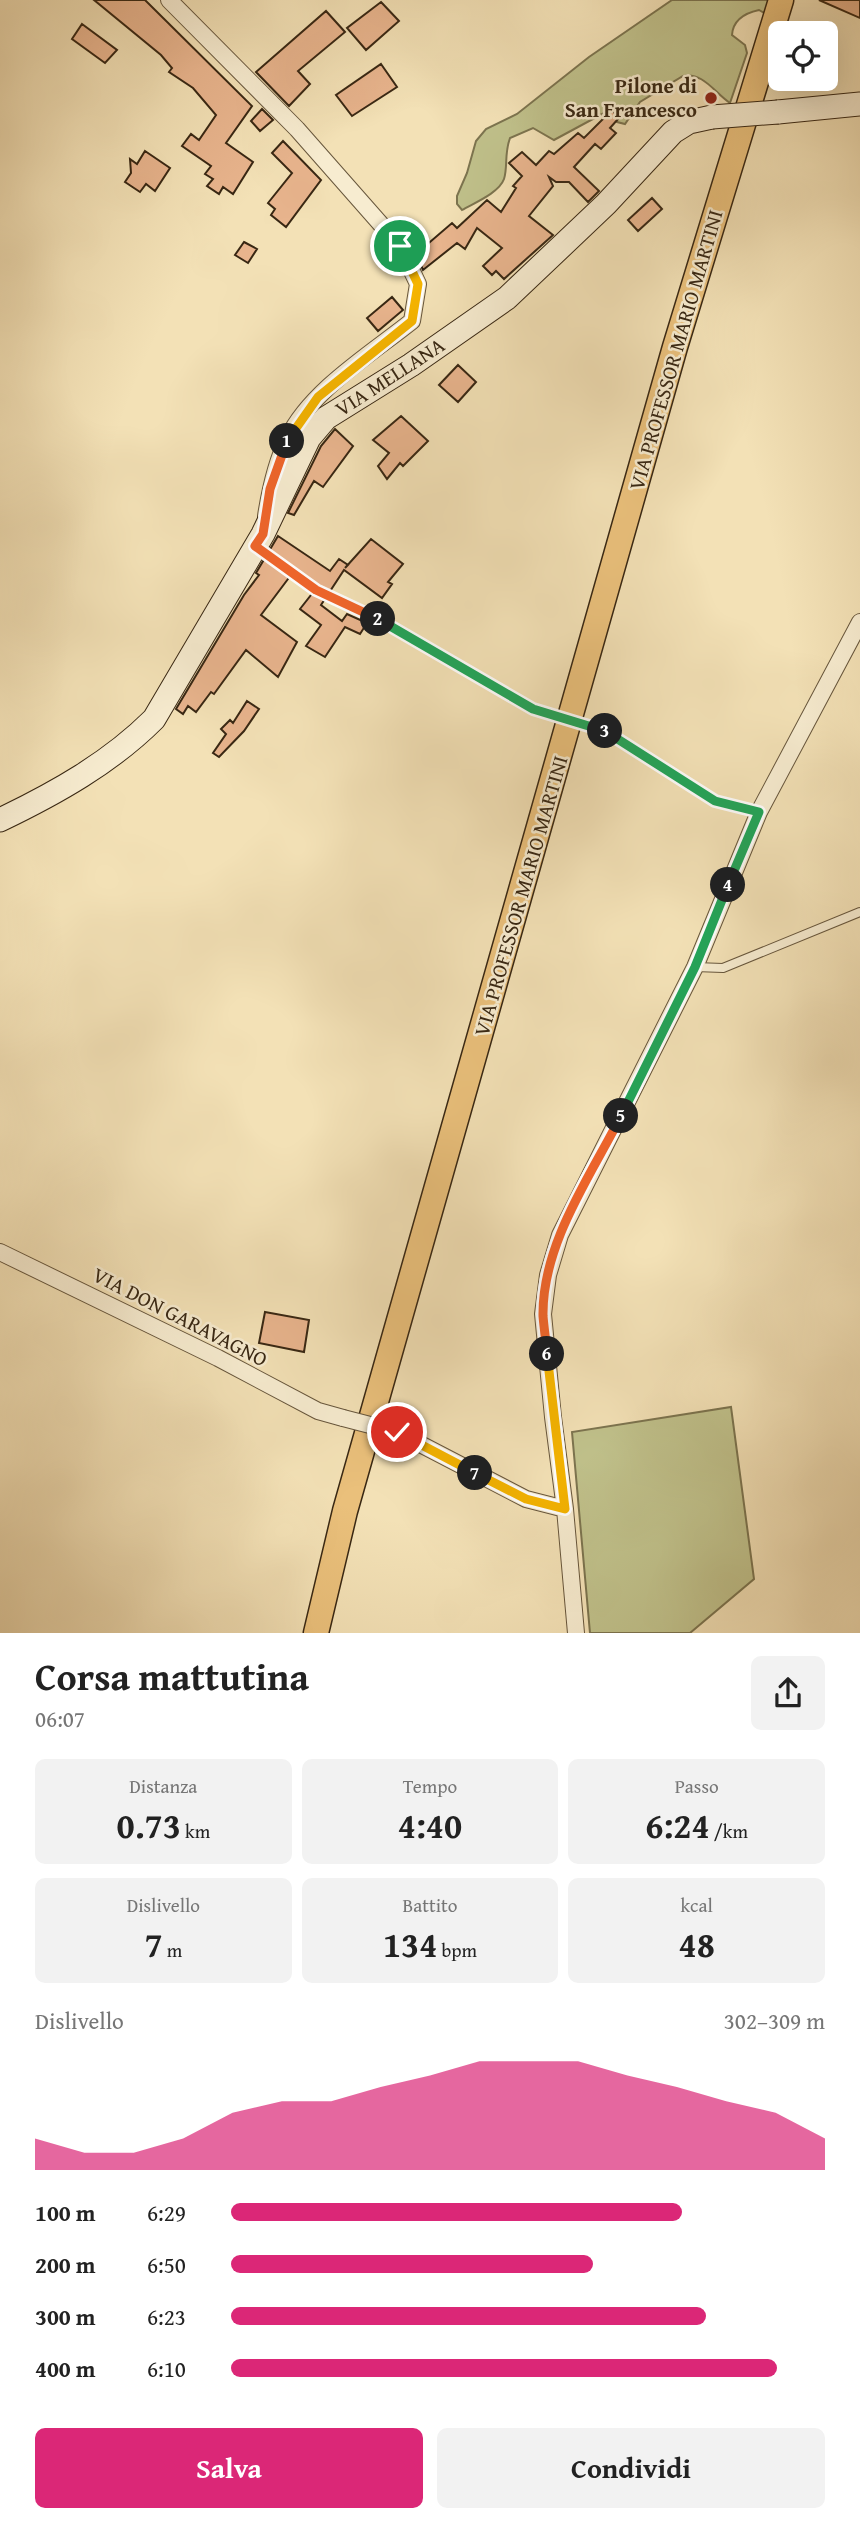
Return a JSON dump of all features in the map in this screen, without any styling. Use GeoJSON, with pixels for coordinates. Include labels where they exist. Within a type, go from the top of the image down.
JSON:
{"type":"FeatureCollection","features":[{"type":"Feature","properties":{"kind":"main road","name":"VIA PROFESSOR MARIO MARTINI"},"geometry":{"type":"LineString","coordinates":[[316,1633],[345,1511],[671,361],[781,0]]}},
{"type":"Feature","properties":{"kind":"street"},"geometry":{"type":"LineString","coordinates":[[169,0],[297,129],[400,246],[418,284],[412,321],[318,397],[288,437],[270,489],[259,540]]}},
{"type":"Feature","properties":{"kind":"street","name":"VIA MELLANA"},"geometry":{"type":"LineString","coordinates":[[0,820],[56,793],[129,744],[154,719],[259,540],[309,438],[326,418],[411,365],[507,298],[606,204],[673,132],[689,122],[712,117],[860,104]]}},
{"type":"Feature","properties":{"kind":"street"},"geometry":{"type":"LineString","coordinates":[[576,1633],[543,1314],[548,1275],[560,1235],[695,967],[759,812],[860,622]]}},
{"type":"Feature","properties":{"kind":"street","name":"VIA DON GARAVAGNO"},"geometry":{"type":"LineString","coordinates":[[0,1251],[218,1358],[318,1411],[397,1432],[526,1499],[565,1509]]}},
{"type":"Feature","properties":{"kind":"lane"},"geometry":{"type":"LineString","coordinates":[[695,967],[723,968],[860,912]]}},
{"type":"Feature","properties":{"kind":"path"},"geometry":{"type":"LineString","coordinates":[[259,540],[316,590],[391,625],[533,709],[603,730],[715,801],[759,812]]}},
{"type":"Feature","properties":{"kind":"green space"},"geometry":{"type":"Polygon","coordinates":[[[672,0],[770,0],[766,14],[759,10],[749,13],[737,21],[733,30],[732,35],[745,45],[747,53],[730,103],[697,77],[683,76],[640,102],[625,124],[604,113],[554,140],[533,128],[510,138],[504,179],[497,189],[462,210],[457,204],[457,196],[476,141],[486,129],[517,114],[589,57],[672,0]]]}},
{"type":"Feature","properties":{"kind":"green space"},"geometry":{"type":"Polygon","coordinates":[[[731,1407],[754,1579],[690,1633],[590,1633],[572,1432],[731,1407]]]}},
{"type":"Feature","properties":{"kind":"building"},"geometry":{"type":"Polygon","coordinates":[[[94,0],[145,0],[252,106],[226,143],[253,162],[233,194],[223,187],[219,194],[207,186],[213,179],[205,174],[211,166],[182,146],[191,134],[199,140],[216,115],[193,88],[169,72],[172,68],[161,55],[94,0]]]}},
{"type":"Feature","properties":{"kind":"building"},"geometry":{"type":"Polygon","coordinates":[[[819,0],[860,0],[860,18],[819,0]]]}},
{"type":"Feature","properties":{"kind":"building"},"geometry":{"type":"Polygon","coordinates":[[[381,2],[399,21],[366,50],[347,28],[381,2]]]}},
{"type":"Feature","properties":{"kind":"building"},"geometry":{"type":"Polygon","coordinates":[[[326,11],[345,32],[298,71],[310,84],[289,106],[256,72],[326,11]]]}},
{"type":"Feature","properties":{"kind":"building"},"geometry":{"type":"Polygon","coordinates":[[[82,24],[117,50],[105,63],[72,39],[82,24]]]}},
{"type":"Feature","properties":{"kind":"building"},"geometry":{"type":"Polygon","coordinates":[[[381,64],[397,87],[352,116],[336,95],[381,64]]]}},
{"type":"Feature","properties":{"kind":"building"},"geometry":{"type":"Polygon","coordinates":[[[262,109],[273,120],[260,131],[251,121],[262,109]]]}},
{"type":"Feature","properties":{"kind":"building"},"geometry":{"type":"Polygon","coordinates":[[[612,110],[619,118],[610,128],[616,133],[601,149],[595,144],[574,167],[599,191],[588,202],[569,182],[556,182],[549,177],[553,186],[529,216],[553,235],[504,279],[496,271],[492,275],[483,266],[502,248],[477,228],[465,249],[457,243],[423,270],[416,254],[452,223],[457,228],[487,200],[501,212],[516,188],[513,186],[522,176],[509,163],[522,152],[536,165],[549,151],[554,154],[578,133],[584,138],[612,110]]]}},
{"type":"Feature","properties":{"kind":"building"},"geometry":{"type":"Polygon","coordinates":[[[283,141],[321,180],[286,227],[271,215],[275,209],[268,203],[292,173],[272,153],[283,141]]]}},
{"type":"Feature","properties":{"kind":"building"},"geometry":{"type":"Polygon","coordinates":[[[145,151],[170,168],[155,191],[146,184],[140,192],[125,182],[131,173],[130,159],[137,164],[145,151]]]}},
{"type":"Feature","properties":{"kind":"building"},"geometry":{"type":"Polygon","coordinates":[[[652,198],[662,209],[638,231],[628,220],[652,198]]]}},
{"type":"Feature","properties":{"kind":"building"},"geometry":{"type":"Polygon","coordinates":[[[244,242],[257,249],[248,263],[235,255],[244,242]]]}},
{"type":"Feature","properties":{"kind":"building"},"geometry":{"type":"Polygon","coordinates":[[[388,248],[397,263],[388,271],[377,258],[388,248]]]}},
{"type":"Feature","properties":{"kind":"building"},"geometry":{"type":"Polygon","coordinates":[[[392,297],[403,310],[378,331],[367,318],[392,297]]]}},
{"type":"Feature","properties":{"kind":"building"},"geometry":{"type":"Polygon","coordinates":[[[458,365],[476,382],[458,402],[439,385],[458,365]]]}},
{"type":"Feature","properties":{"kind":"building"},"geometry":{"type":"Polygon","coordinates":[[[401,416],[428,441],[403,466],[400,463],[387,479],[378,466],[389,453],[373,440],[401,416]]]}},
{"type":"Feature","properties":{"kind":"building"},"geometry":{"type":"Polygon","coordinates":[[[335,429],[353,446],[323,487],[314,481],[294,515],[288,513],[321,446],[335,429]]]}},
{"type":"Feature","properties":{"kind":"building"},"geometry":{"type":"Polygon","coordinates":[[[278,536],[330,571],[339,559],[348,565],[371,539],[403,564],[388,582],[392,584],[382,598],[344,570],[321,605],[342,621],[347,614],[367,623],[360,634],[345,627],[325,657],[306,646],[321,625],[300,609],[318,586],[294,571],[261,615],[297,642],[278,677],[246,650],[214,694],[211,692],[196,712],[188,706],[183,714],[176,709],[244,595],[259,575],[256,573],[278,536]]]}},
{"type":"Feature","properties":{"kind":"building"},"geometry":{"type":"Polygon","coordinates":[[[247,701],[259,709],[244,731],[219,757],[213,753],[226,734],[221,729],[230,720],[233,723],[247,701]]]}},
{"type":"Feature","properties":{"kind":"building"},"geometry":{"type":"Polygon","coordinates":[[[265,1312],[309,1320],[304,1352],[259,1343],[265,1312]]]}},
{"type":"Feature","properties":{"kind":"place","name":"Pilone di San Francesco"},"geometry":{"type":"Point","coordinates":[711,98]}},
{"type":"Feature","properties":{"kind":"route"},"geometry":{"type":"LineString","coordinates":[[397,1432],[526,1499],[565,1509],[552,1417],[543,1314],[548,1275],[560,1235],[644,1073],[695,967],[759,812],[715,801],[603,730],[533,709],[391,625],[316,590],[255,546],[263,534],[270,489],[288,437],[318,397],[412,321],[418,284],[400,246]]}}]}
